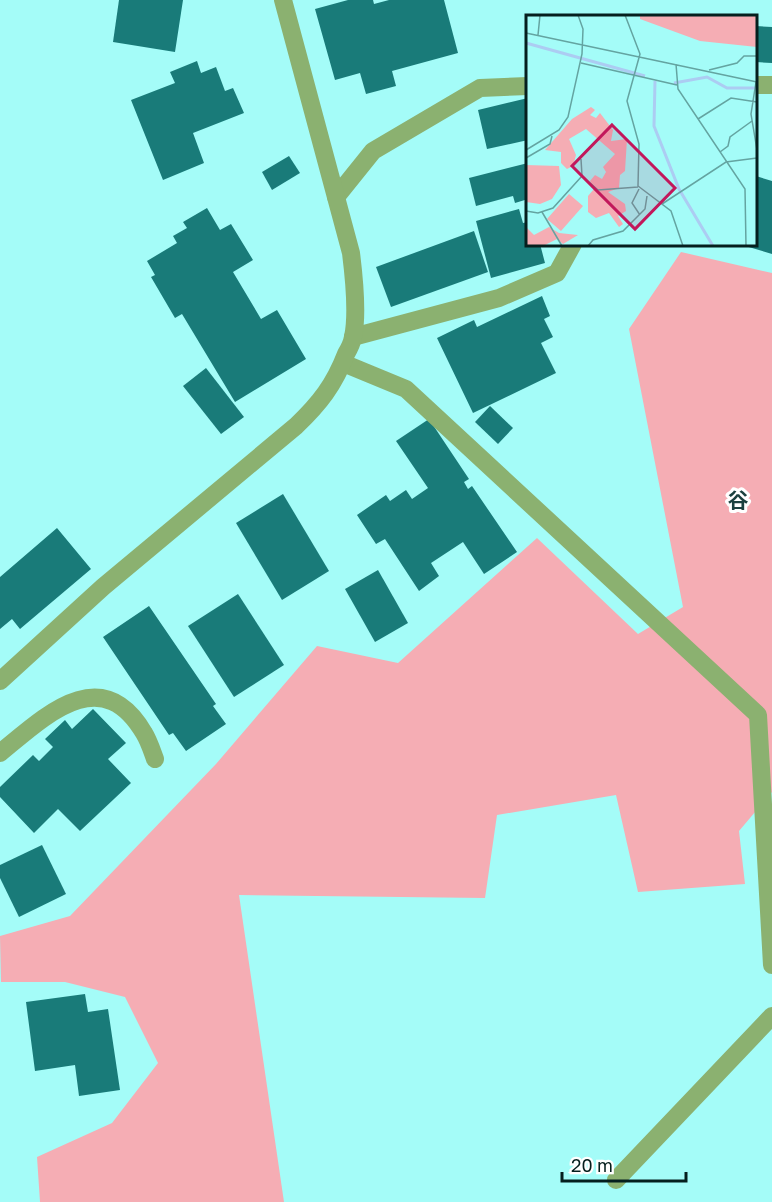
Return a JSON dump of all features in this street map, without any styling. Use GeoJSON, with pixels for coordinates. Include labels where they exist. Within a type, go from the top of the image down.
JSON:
{"type":"FeatureCollection","features":[{"type":"Feature","properties":{"kind":"street"},"geometry":{"type":"LineString","coordinates":[[0,681],[103,587],[296,426],[320,403],[334,383],[343,363],[353,337],[355,290],[351,253],[283,0]]}},
{"type":"Feature","properties":{"kind":"street"},"geometry":{"type":"LineString","coordinates":[[336,197],[373,151],[480,88],[526,86]]}},
{"type":"Feature","properties":{"kind":"street"},"geometry":{"type":"LineString","coordinates":[[353,337],[499,298],[557,273],[572,246]]}},
{"type":"Feature","properties":{"kind":"street"},"geometry":{"type":"LineString","coordinates":[[343,363],[406,389],[758,715],[772,965]]}},
{"type":"Feature","properties":{"kind":"street"},"geometry":{"type":"LineString","coordinates":[[0,753],[59,707],[86,698],[98,698],[110,699],[126,711],[144,733],[155,759]]}},
{"type":"Feature","properties":{"kind":"street"},"geometry":{"type":"LineString","coordinates":[[616,1180],[772,1016]]}},
{"type":"Feature","properties":{"kind":"shaded area"},"geometry":{"type":"Polygon","coordinates":[[[681,252],[772,273],[772,792],[739,831],[745,884],[638,892],[616,795],[497,815],[485,898],[239,895],[284,1202],[40,1202],[37,1157],[112,1123],[158,1063],[125,997],[65,982],[1,982],[0,936],[70,916],[216,764],[317,646],[398,663],[537,538],[638,634],[683,607],[629,329],[681,252]]]}},
{"type":"Feature","properties":{"kind":"building"},"geometry":{"type":"Polygon","coordinates":[[[119,0],[183,0],[175,52],[113,42],[119,0]]]}},
{"type":"Feature","properties":{"kind":"building"},"geometry":{"type":"Polygon","coordinates":[[[348,0],[373,0],[374,4],[389,0],[444,0],[458,53],[392,71],[396,86],[366,94],[360,73],[335,80],[315,9],[348,0]]]}},
{"type":"Feature","properties":{"kind":"building"},"geometry":{"type":"Polygon","coordinates":[[[757,26],[772,27],[772,63],[757,62],[757,26]]]}},
{"type":"Feature","properties":{"kind":"building"},"geometry":{"type":"Polygon","coordinates":[[[197,61],[201,73],[216,67],[225,91],[233,88],[244,113],[193,133],[204,163],[163,180],[131,100],[175,83],[170,72],[197,61]]]}},
{"type":"Feature","properties":{"kind":"building"},"geometry":{"type":"Polygon","coordinates":[[[526,98],[526,140],[487,149],[478,110],[526,98]]]}},
{"type":"Feature","properties":{"kind":"building"},"geometry":{"type":"Polygon","coordinates":[[[289,156],[300,173],[272,190],[262,172],[289,156]]]}},
{"type":"Feature","properties":{"kind":"building"},"geometry":{"type":"Polygon","coordinates":[[[526,164],[526,200],[515,203],[513,196],[476,206],[469,178],[526,164]]]}},
{"type":"Feature","properties":{"kind":"building"},"geometry":{"type":"Polygon","coordinates":[[[757,176],[772,181],[772,254],[745,246],[757,246],[757,176]]]}},
{"type":"Feature","properties":{"kind":"building"},"geometry":{"type":"Polygon","coordinates":[[[207,208],[220,230],[231,224],[253,260],[233,272],[261,319],[277,310],[306,359],[235,402],[182,314],[175,318],[151,277],[155,275],[147,261],[177,243],[173,236],[187,228],[183,222],[207,208]]]}},
{"type":"Feature","properties":{"kind":"building"},"geometry":{"type":"Polygon","coordinates":[[[519,209],[523,223],[526,222],[526,246],[541,246],[545,263],[491,278],[476,221],[519,209]]]}},
{"type":"Feature","properties":{"kind":"building"},"geometry":{"type":"Polygon","coordinates":[[[474,231],[488,272],[391,307],[376,267],[474,231]]]}},
{"type":"Feature","properties":{"kind":"building"},"geometry":{"type":"Polygon","coordinates":[[[542,296],[550,316],[544,319],[553,337],[541,343],[556,373],[473,413],[437,338],[474,320],[477,327],[542,296]]]}},
{"type":"Feature","properties":{"kind":"building"},"geometry":{"type":"Polygon","coordinates":[[[206,368],[244,417],[221,434],[183,386],[206,368]]]}},
{"type":"Feature","properties":{"kind":"building"},"geometry":{"type":"Polygon","coordinates":[[[490,406],[513,428],[498,444],[475,422],[490,406]]]}},
{"type":"Feature","properties":{"kind":"building"},"geometry":{"type":"Polygon","coordinates":[[[429,419],[469,479],[464,482],[468,489],[472,486],[517,552],[484,574],[463,542],[431,563],[439,576],[419,591],[385,539],[376,544],[357,515],[386,495],[390,501],[406,490],[412,499],[428,488],[396,441],[429,419]]]}},
{"type":"Feature","properties":{"kind":"building"},"geometry":{"type":"Polygon","coordinates":[[[283,494],[329,571],[282,600],[236,523],[283,494]]]}},
{"type":"Feature","properties":{"kind":"building"},"geometry":{"type":"Polygon","coordinates":[[[57,528],[91,569],[20,629],[12,619],[0,629],[0,577],[57,528]]]}},
{"type":"Feature","properties":{"kind":"building"},"geometry":{"type":"Polygon","coordinates":[[[378,570],[408,623],[375,642],[345,589],[378,570]]]}},
{"type":"Feature","properties":{"kind":"building"},"geometry":{"type":"Polygon","coordinates":[[[238,594],[284,665],[234,697],[188,626],[238,594]]]}},
{"type":"Feature","properties":{"kind":"building"},"geometry":{"type":"Polygon","coordinates":[[[149,606],[216,704],[213,706],[226,724],[186,751],[173,733],[169,735],[103,637],[149,606]]]}},
{"type":"Feature","properties":{"kind":"building"},"geometry":{"type":"Polygon","coordinates":[[[93,709],[126,743],[108,759],[131,783],[80,831],[58,809],[34,833],[0,797],[0,787],[33,755],[39,761],[53,747],[45,739],[65,720],[72,729],[93,709]]]}},
{"type":"Feature","properties":{"kind":"building"},"geometry":{"type":"Polygon","coordinates":[[[42,845],[66,894],[19,917],[0,878],[0,865],[42,845]]]}},
{"type":"Feature","properties":{"kind":"building"},"geometry":{"type":"Polygon","coordinates":[[[85,994],[88,1012],[108,1009],[120,1090],[79,1096],[75,1065],[35,1071],[26,1002],[85,994]]]}},
{"type":"Feature","properties":{"kind":"district","name":"谷"},"geometry":{"type":"Point","coordinates":[738,500]}}]}
